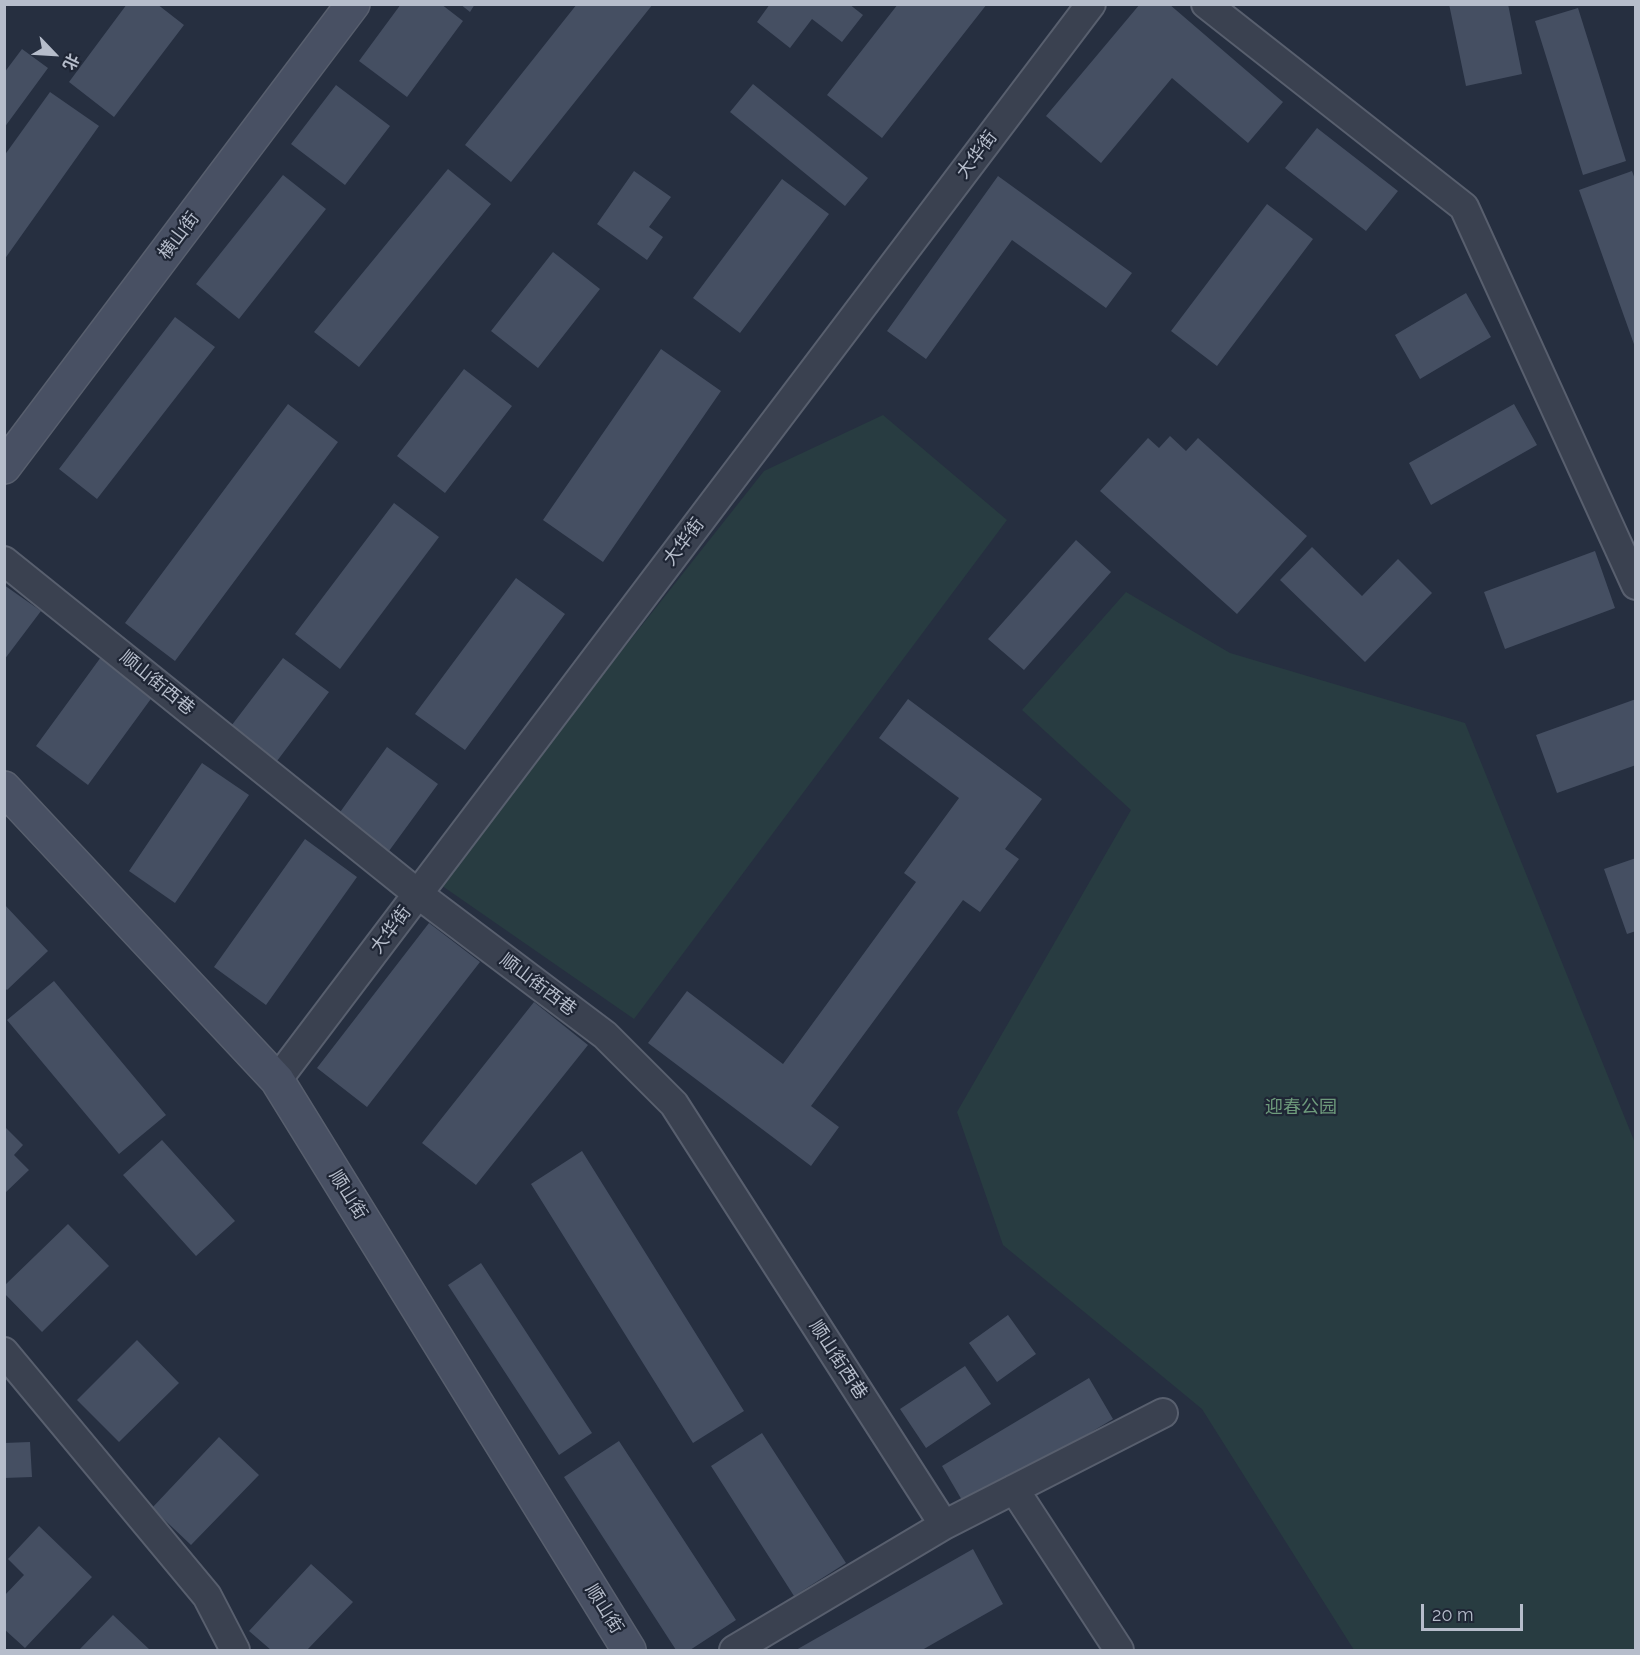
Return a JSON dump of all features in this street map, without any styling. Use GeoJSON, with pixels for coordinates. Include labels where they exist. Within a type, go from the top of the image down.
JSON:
{"type":"FeatureCollection","features":[{"type":"Feature","properties":{"kind":"street","name":"横山街"},"geometry":{"type":"LineString","coordinates":[[4,467],[353,4]]}},
{"type":"Feature","properties":{"kind":"street","name":"大华街"},"geometry":{"type":"LineString","coordinates":[[277,1080],[1091,4]]}},
{"type":"Feature","properties":{"kind":"street"},"geometry":{"type":"LineString","coordinates":[[1206,4],[1464,207],[1635,585]]}},
{"type":"Feature","properties":{"kind":"street","name":"顺山街西巷"},"geometry":{"type":"LineString","coordinates":[[4,561],[418,894],[605,1035],[674,1104],[944,1525]]}},
{"type":"Feature","properties":{"kind":"street","name":"顺山街"},"geometry":{"type":"LineString","coordinates":[[4,788],[277,1080],[629,1650]]}},
{"type":"Feature","properties":{"kind":"street"},"geometry":{"type":"LineString","coordinates":[[4,1352],[207,1596],[235,1650]]}},
{"type":"Feature","properties":{"kind":"street"},"geometry":{"type":"LineString","coordinates":[[734,1650],[944,1525],[1163,1413]]}},
{"type":"Feature","properties":{"kind":"street"},"geometry":{"type":"LineString","coordinates":[[1014,1489],[1119,1650]]}},
{"type":"Feature","properties":{"kind":"green space"},"geometry":{"type":"Polygon","coordinates":[[[883,415],[1007,520],[634,1019],[438,883],[764,471],[883,415]]]}},
{"type":"Feature","properties":{"kind":"green space","name":"迎春公园"},"geometry":{"type":"Polygon","coordinates":[[[1126,592],[1230,653],[1465,723],[1635,1143],[1635,1650],[1354,1650],[1202,1409],[1003,1245],[957,1112],[1131,810],[1022,710],[1126,592]]]}},
{"type":"Feature","properties":{"kind":"building"},"geometry":{"type":"Polygon","coordinates":[[[127,4],[157,4],[184,25],[114,117],[69,82],[127,4]]]}},
{"type":"Feature","properties":{"kind":"building"},"geometry":{"type":"Polygon","coordinates":[[[401,4],[441,4],[463,21],[407,97],[359,61],[401,4]]]}},
{"type":"Feature","properties":{"kind":"building"},"geometry":{"type":"Polygon","coordinates":[[[460,4],[475,4],[470,12],[460,4]]]}},
{"type":"Feature","properties":{"kind":"building"},"geometry":{"type":"Polygon","coordinates":[[[577,4],[653,4],[511,182],[465,145],[577,4]]]}},
{"type":"Feature","properties":{"kind":"building"},"geometry":{"type":"Polygon","coordinates":[[[770,4],[849,4],[863,15],[842,42],[812,19],[790,48],[757,22],[770,4]]]}},
{"type":"Feature","properties":{"kind":"building"},"geometry":{"type":"Polygon","coordinates":[[[898,4],[987,4],[882,138],[827,95],[898,4]]]}},
{"type":"Feature","properties":{"kind":"building"},"geometry":{"type":"Polygon","coordinates":[[[1140,4],[1169,4],[1283,102],[1248,143],[1172,78],[1101,163],[1046,116],[1140,4]]]}},
{"type":"Feature","properties":{"kind":"building"},"geometry":{"type":"Polygon","coordinates":[[[1449,4],[1508,4],[1522,74],[1466,86],[1449,4]]]}},
{"type":"Feature","properties":{"kind":"building"},"geometry":{"type":"Polygon","coordinates":[[[1578,8],[1626,161],[1583,175],[1535,21],[1578,8]]]}},
{"type":"Feature","properties":{"kind":"building"},"geometry":{"type":"Polygon","coordinates":[[[22,49],[48,68],[4,128],[4,73],[22,49]]]}},
{"type":"Feature","properties":{"kind":"building"},"geometry":{"type":"Polygon","coordinates":[[[753,84],[868,178],[845,206],[730,112],[753,84]]]}},
{"type":"Feature","properties":{"kind":"building"},"geometry":{"type":"Polygon","coordinates":[[[336,85],[390,126],[345,185],[291,144],[336,85]]]}},
{"type":"Feature","properties":{"kind":"building"},"geometry":{"type":"Polygon","coordinates":[[[50,92],[99,126],[4,260],[4,156],[50,92]]]}},
{"type":"Feature","properties":{"kind":"building"},"geometry":{"type":"Polygon","coordinates":[[[1317,128],[1398,191],[1366,231],[1285,168],[1317,128]]]}},
{"type":"Feature","properties":{"kind":"building"},"geometry":{"type":"Polygon","coordinates":[[[448,169],[491,204],[359,367],[314,332],[448,169]]]}},
{"type":"Feature","properties":{"kind":"building"},"geometry":{"type":"Polygon","coordinates":[[[634,171],[671,197],[649,227],[663,237],[647,260],[597,224],[634,171]]]}},
{"type":"Feature","properties":{"kind":"building"},"geometry":{"type":"Polygon","coordinates":[[[1632,171],[1636,182],[1635,347],[1579,190],[1632,171]]]}},
{"type":"Feature","properties":{"kind":"building"},"geometry":{"type":"Polygon","coordinates":[[[283,175],[326,209],[239,319],[196,284],[283,175]]]}},
{"type":"Feature","properties":{"kind":"building"},"geometry":{"type":"Polygon","coordinates":[[[998,176],[1132,273],[1106,308],[1012,240],[926,359],[887,331],[998,176]]]}},
{"type":"Feature","properties":{"kind":"building"},"geometry":{"type":"Polygon","coordinates":[[[782,179],[829,214],[740,333],[693,298],[782,179]]]}},
{"type":"Feature","properties":{"kind":"building"},"geometry":{"type":"Polygon","coordinates":[[[1267,204],[1313,239],[1217,366],[1171,331],[1267,204]]]}},
{"type":"Feature","properties":{"kind":"building"},"geometry":{"type":"Polygon","coordinates":[[[553,252],[600,289],[538,368],[491,331],[553,252]]]}},
{"type":"Feature","properties":{"kind":"building"},"geometry":{"type":"Polygon","coordinates":[[[1466,293],[1491,337],[1420,379],[1395,335],[1466,293]]]}},
{"type":"Feature","properties":{"kind":"building"},"geometry":{"type":"Polygon","coordinates":[[[175,317],[215,347],[97,499],[59,469],[175,317]]]}},
{"type":"Feature","properties":{"kind":"building"},"geometry":{"type":"Polygon","coordinates":[[[661,349],[721,391],[603,562],[543,520],[661,349]]]}},
{"type":"Feature","properties":{"kind":"building"},"geometry":{"type":"Polygon","coordinates":[[[464,369],[512,406],[445,493],[397,456],[464,369]]]}},
{"type":"Feature","properties":{"kind":"building"},"geometry":{"type":"Polygon","coordinates":[[[288,404],[338,442],[175,661],[125,623],[288,404]]]}},
{"type":"Feature","properties":{"kind":"building"},"geometry":{"type":"Polygon","coordinates":[[[1514,404],[1537,445],[1431,505],[1409,463],[1514,404]]]}},
{"type":"Feature","properties":{"kind":"building"},"geometry":{"type":"Polygon","coordinates":[[[1170,436],[1186,451],[1198,438],[1307,536],[1237,614],[1100,491],[1148,438],[1159,448],[1170,436]]]}},
{"type":"Feature","properties":{"kind":"building"},"geometry":{"type":"Polygon","coordinates":[[[394,503],[439,537],[340,669],[295,634],[394,503]]]}},
{"type":"Feature","properties":{"kind":"building"},"geometry":{"type":"Polygon","coordinates":[[[1076,540],[1111,572],[1024,670],[988,639],[1076,540]]]}},
{"type":"Feature","properties":{"kind":"building"},"geometry":{"type":"Polygon","coordinates":[[[1312,547],[1362,596],[1398,559],[1432,593],[1365,662],[1280,580],[1312,547]]]}},
{"type":"Feature","properties":{"kind":"building"},"geometry":{"type":"Polygon","coordinates":[[[1595,551],[1615,608],[1505,649],[1484,592],[1595,551]]]}},
{"type":"Feature","properties":{"kind":"building"},"geometry":{"type":"Polygon","coordinates":[[[516,578],[565,614],[465,750],[415,714],[516,578]]]}},
{"type":"Feature","properties":{"kind":"building"},"geometry":{"type":"Polygon","coordinates":[[[4,585],[41,611],[4,660],[4,585]]]}},
{"type":"Feature","properties":{"kind":"building"},"geometry":{"type":"Polygon","coordinates":[[[101,657],[153,696],[88,785],[36,746],[101,657]]]}},
{"type":"Feature","properties":{"kind":"building"},"geometry":{"type":"Polygon","coordinates":[[[283,658],[329,692],[271,769],[225,734],[283,658]]]}},
{"type":"Feature","properties":{"kind":"building"},"geometry":{"type":"Polygon","coordinates":[[[908,699],[1042,799],[1005,849],[1019,859],[980,912],[963,900],[811,1106],[839,1127],[811,1166],[648,1043],[687,991],[783,1064],[916,882],[904,873],[959,798],[879,738],[908,699]]]}},
{"type":"Feature","properties":{"kind":"building"},"geometry":{"type":"Polygon","coordinates":[[[1636,699],[1636,765],[1557,793],[1536,735],[1636,699]]]}},
{"type":"Feature","properties":{"kind":"building"},"geometry":{"type":"Polygon","coordinates":[[[387,747],[438,784],[389,851],[338,815],[387,747]]]}},
{"type":"Feature","properties":{"kind":"building"},"geometry":{"type":"Polygon","coordinates":[[[202,763],[249,795],[175,903],[129,871],[202,763]]]}},
{"type":"Feature","properties":{"kind":"building"},"geometry":{"type":"Polygon","coordinates":[[[305,839],[357,877],[266,1005],[214,967],[305,839]]]}},
{"type":"Feature","properties":{"kind":"building"},"geometry":{"type":"Polygon","coordinates":[[[1636,858],[1636,931],[1627,934],[1604,869],[1636,858]]]}},
{"type":"Feature","properties":{"kind":"building"},"geometry":{"type":"Polygon","coordinates":[[[4,904],[48,951],[7,990],[4,987],[4,904]]]}},
{"type":"Feature","properties":{"kind":"building"},"geometry":{"type":"Polygon","coordinates":[[[429,923],[480,962],[367,1107],[317,1068],[429,923]]]}},
{"type":"Feature","properties":{"kind":"building"},"geometry":{"type":"Polygon","coordinates":[[[54,981],[166,1115],[119,1154],[7,1020],[54,981]]]}},
{"type":"Feature","properties":{"kind":"building"},"geometry":{"type":"Polygon","coordinates":[[[534,1002],[588,1045],[476,1185],[422,1143],[534,1002]]]}},
{"type":"Feature","properties":{"kind":"building"},"geometry":{"type":"Polygon","coordinates":[[[4,1126],[23,1145],[14,1155],[29,1170],[4,1194],[4,1126]]]}},
{"type":"Feature","properties":{"kind":"building"},"geometry":{"type":"Polygon","coordinates":[[[162,1140],[235,1221],[196,1256],[123,1175],[162,1140]]]}},
{"type":"Feature","properties":{"kind":"building"},"geometry":{"type":"Polygon","coordinates":[[[582,1151],[744,1411],[693,1443],[531,1184],[582,1151]]]}},
{"type":"Feature","properties":{"kind":"building"},"geometry":{"type":"Polygon","coordinates":[[[68,1224],[109,1266],[42,1332],[4,1293],[4,1286],[68,1224]]]}},
{"type":"Feature","properties":{"kind":"building"},"geometry":{"type":"Polygon","coordinates":[[[481,1263],[592,1433],[559,1455],[448,1285],[481,1263]]]}},
{"type":"Feature","properties":{"kind":"building"},"geometry":{"type":"Polygon","coordinates":[[[1008,1315],[1036,1354],[997,1382],[969,1343],[1008,1315]]]}},
{"type":"Feature","properties":{"kind":"building"},"geometry":{"type":"Polygon","coordinates":[[[137,1340],[179,1383],[119,1442],[77,1400],[137,1340]]]}},
{"type":"Feature","properties":{"kind":"building"},"geometry":{"type":"Polygon","coordinates":[[[965,1366],[991,1404],[926,1448],[900,1409],[965,1366]]]}},
{"type":"Feature","properties":{"kind":"building"},"geometry":{"type":"Polygon","coordinates":[[[1089,1378],[1113,1419],[966,1507],[942,1466],[1089,1378]]]}},
{"type":"Feature","properties":{"kind":"building"},"geometry":{"type":"Polygon","coordinates":[[[762,1433],[846,1563],[794,1596],[711,1466],[762,1433]]]}},
{"type":"Feature","properties":{"kind":"building"},"geometry":{"type":"Polygon","coordinates":[[[219,1437],[259,1475],[191,1545],[152,1508],[219,1437]]]}},
{"type":"Feature","properties":{"kind":"building"},"geometry":{"type":"Polygon","coordinates":[[[619,1441],[736,1620],[690,1650],[676,1650],[564,1477],[619,1441]]]}},
{"type":"Feature","properties":{"kind":"building"},"geometry":{"type":"Polygon","coordinates":[[[30,1442],[32,1477],[4,1478],[4,1443],[30,1442]]]}},
{"type":"Feature","properties":{"kind":"building"},"geometry":{"type":"Polygon","coordinates":[[[39,1526],[92,1577],[25,1648],[4,1629],[4,1596],[24,1575],[8,1559],[39,1526]]]}},
{"type":"Feature","properties":{"kind":"building"},"geometry":{"type":"Polygon","coordinates":[[[973,1549],[1003,1604],[922,1650],[796,1650],[973,1549]]]}},
{"type":"Feature","properties":{"kind":"building"},"geometry":{"type":"Polygon","coordinates":[[[311,1564],[353,1602],[307,1650],[271,1650],[249,1631],[311,1564]]]}},
{"type":"Feature","properties":{"kind":"building"},"geometry":{"type":"Polygon","coordinates":[[[113,1615],[150,1650],[79,1650],[113,1615]]]}}]}
